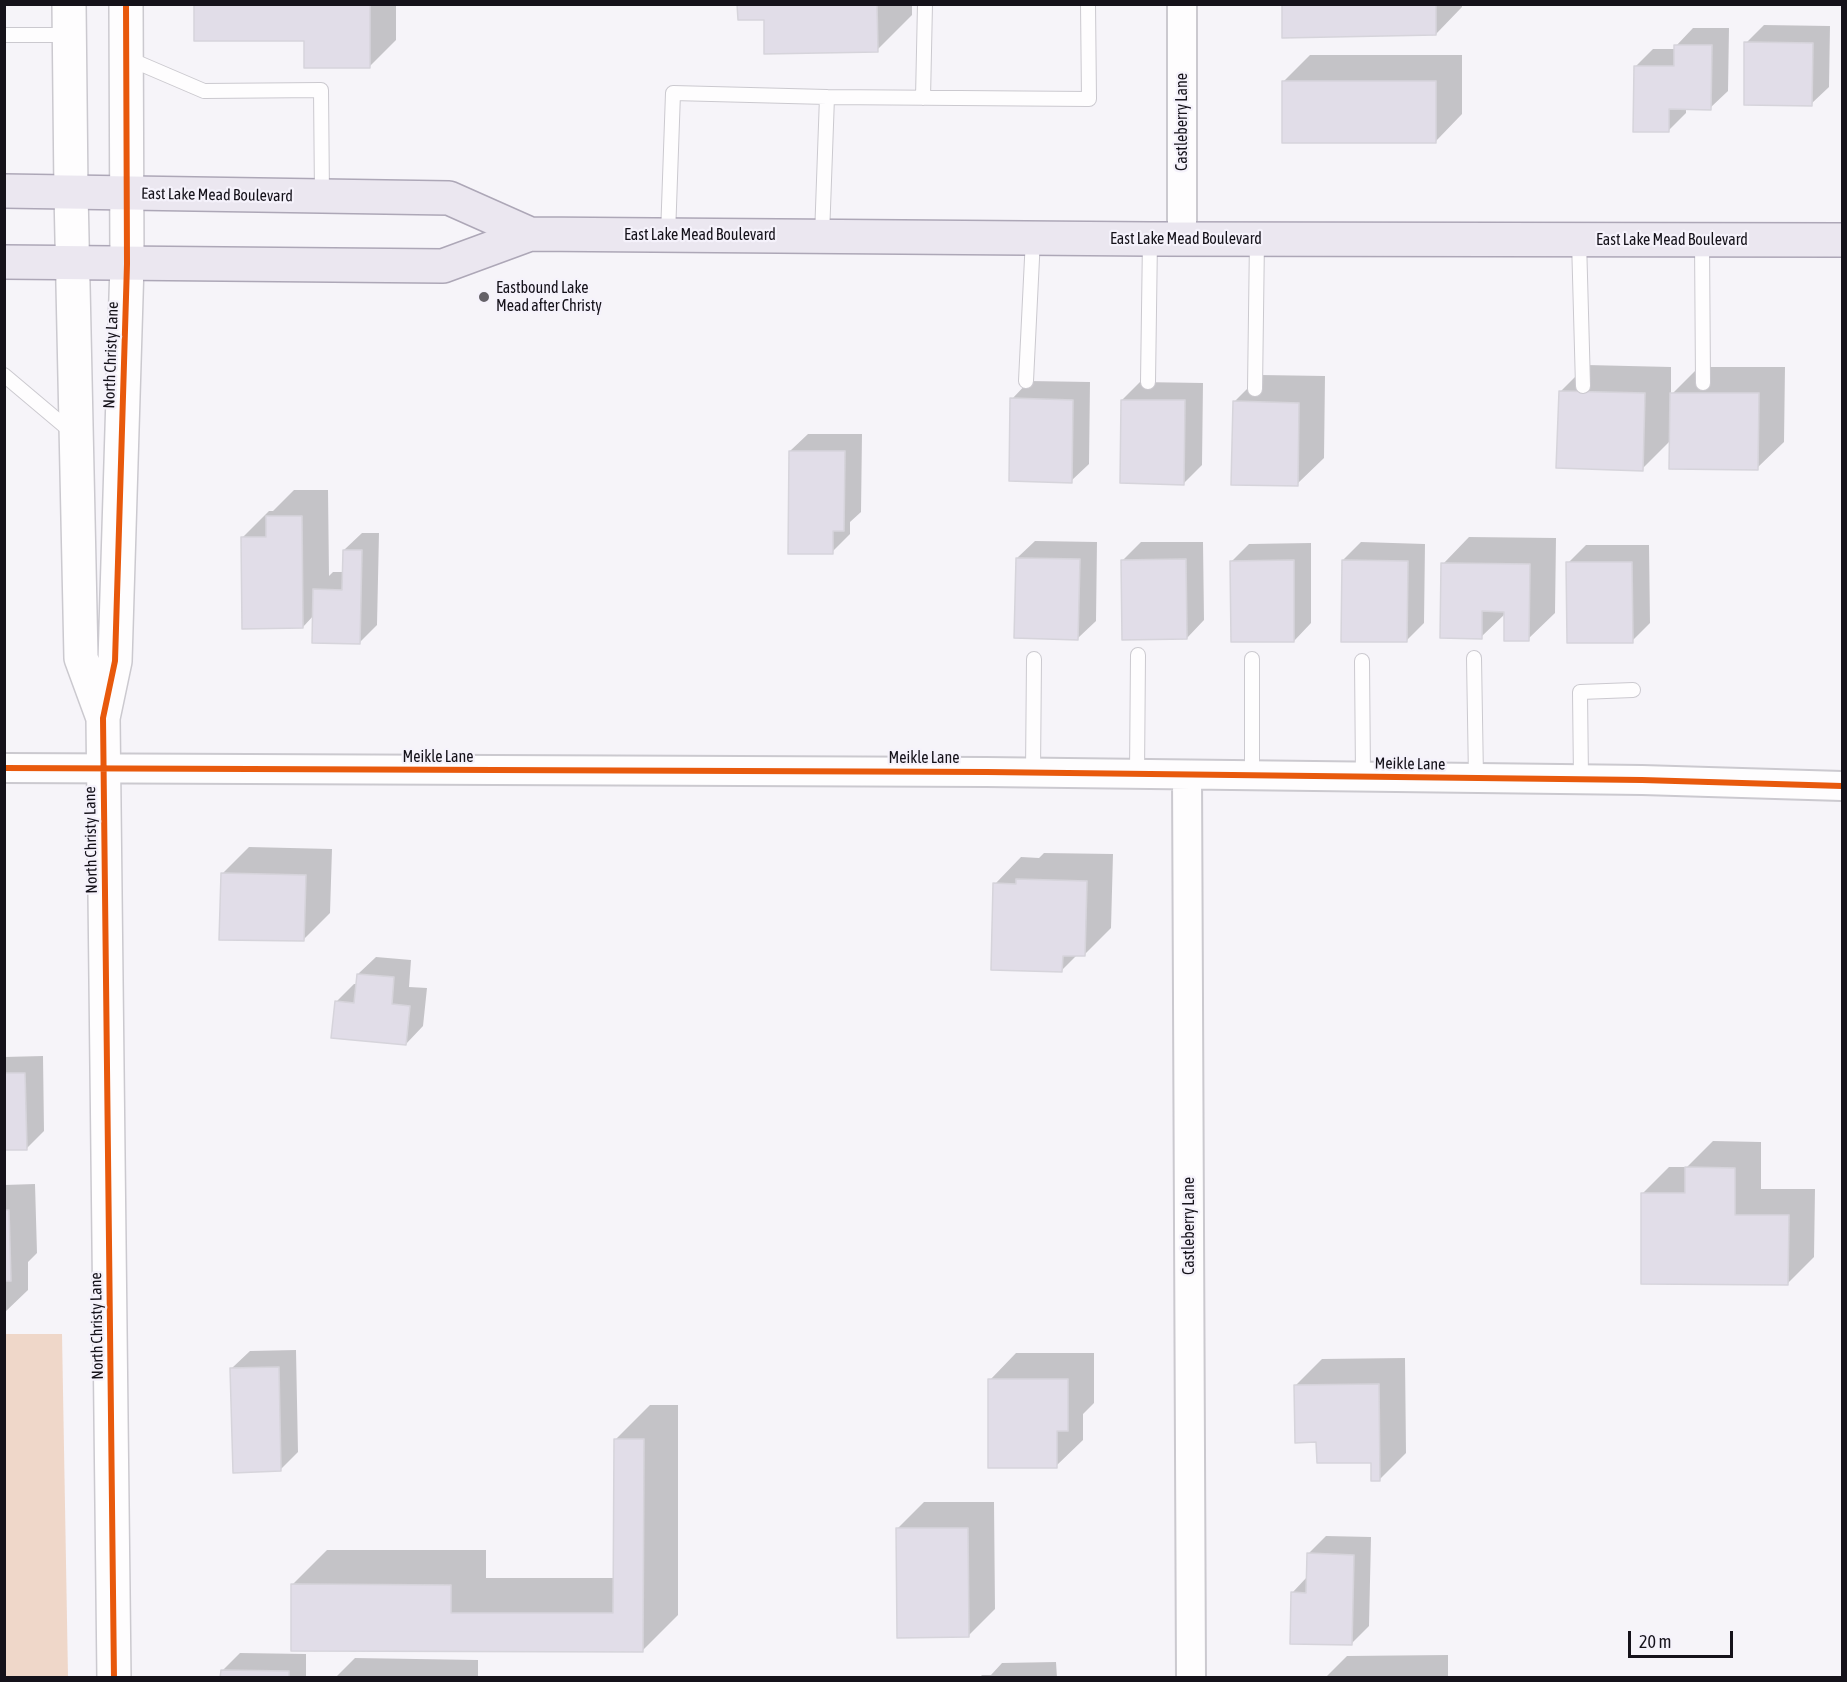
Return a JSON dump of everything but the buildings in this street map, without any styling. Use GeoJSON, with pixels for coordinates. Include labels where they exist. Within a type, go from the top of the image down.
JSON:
{"type":"FeatureCollection","features":[{"type":"Feature","properties":{"kind":"main road","name":"East Lake Mead Boulevard"},"geometry":{"type":"LineString","coordinates":[[4,191],[449,198],[530,234]]}},
{"type":"Feature","properties":{"kind":"main road","name":"East Lake Mead Boulevard"},"geometry":{"type":"LineString","coordinates":[[4,262],[443,266],[530,234],[1150,239],[1842,240]]}},
{"type":"Feature","properties":{"kind":"street","name":"North Christy Lane"},"geometry":{"type":"LineString","coordinates":[[114,1677],[103,718],[115,661],[127,264],[126,4]]}},
{"type":"Feature","properties":{"kind":"street","name":"Castleberry Lane"},"geometry":{"type":"LineString","coordinates":[[1182,4],[1182,239]]}},
{"type":"Feature","properties":{"kind":"street","name":"North Christy Lane"},"geometry":{"type":"LineString","coordinates":[[69,20],[81,658],[103,718]]}},
{"type":"Feature","properties":{"kind":"street","name":"Meikle Lane"},"geometry":{"type":"LineString","coordinates":[[4,768],[1033,772],[1581,779],[1842,786]]}},
{"type":"Feature","properties":{"kind":"street","name":"Castleberry Lane"},"geometry":{"type":"LineString","coordinates":[[1187,775],[1191,1677]]}},
{"type":"Feature","properties":{"kind":"lane"},"geometry":{"type":"LineString","coordinates":[[923,98],[925,4]]}},
{"type":"Feature","properties":{"kind":"lane"},"geometry":{"type":"LineString","coordinates":[[668,235],[673,93],[1089,99],[1089,4]]}},
{"type":"Feature","properties":{"kind":"lane"},"geometry":{"type":"LineString","coordinates":[[4,36],[69,20]]}},
{"type":"Feature","properties":{"kind":"lane"},"geometry":{"type":"LineString","coordinates":[[126,58],[204,91],[321,90],[322,196]]}},
{"type":"Feature","properties":{"kind":"lane"},"geometry":{"type":"LineString","coordinates":[[822,236],[827,97]]}},
{"type":"Feature","properties":{"kind":"lane"},"geometry":{"type":"LineString","coordinates":[[1026,381],[1033,238]]}},
{"type":"Feature","properties":{"kind":"lane"},"geometry":{"type":"LineString","coordinates":[[1148,382],[1150,239]]}},
{"type":"Feature","properties":{"kind":"lane"},"geometry":{"type":"LineString","coordinates":[[1255,389],[1257,239]]}},
{"type":"Feature","properties":{"kind":"lane"},"geometry":{"type":"LineString","coordinates":[[1580,240],[1583,386]]}},
{"type":"Feature","properties":{"kind":"lane"},"geometry":{"type":"LineString","coordinates":[[1702,240],[1703,383]]}},
{"type":"Feature","properties":{"kind":"lane"},"geometry":{"type":"LineString","coordinates":[[4,375],[76,436]]}},
{"type":"Feature","properties":{"kind":"lane"},"geometry":{"type":"LineString","coordinates":[[1137,774],[1138,656]]}},
{"type":"Feature","properties":{"kind":"lane"},"geometry":{"type":"LineString","coordinates":[[1474,658],[1476,778]]}},
{"type":"Feature","properties":{"kind":"lane"},"geometry":{"type":"LineString","coordinates":[[1033,772],[1034,659]]}},
{"type":"Feature","properties":{"kind":"lane"},"geometry":{"type":"LineString","coordinates":[[1252,659],[1252,775]]}},
{"type":"Feature","properties":{"kind":"lane"},"geometry":{"type":"LineString","coordinates":[[1362,661],[1363,776]]}},
{"type":"Feature","properties":{"kind":"lane"},"geometry":{"type":"LineString","coordinates":[[1581,779],[1580,692],[1633,690]]}},
{"type":"Feature","properties":{"kind":"shaded area"},"geometry":{"type":"Polygon","coordinates":[[[5,1334],[62,1334],[68,1677],[5,1677],[5,1334]]]}},
{"type":"Feature","properties":{"kind":"cycle path"},"geometry":{"type":"LineString","coordinates":[[114,1678],[103,718],[115,661],[127,264],[126,4]]}},
{"type":"Feature","properties":{"kind":"cycle path"},"geometry":{"type":"LineString","coordinates":[[4,768],[986,772],[1642,780],[1842,786]]}},
{"type":"Feature","properties":{"kind":"place","name":"Eastbound Lake Mead after Christy"},"geometry":{"type":"Point","coordinates":[484,297]}}]}
